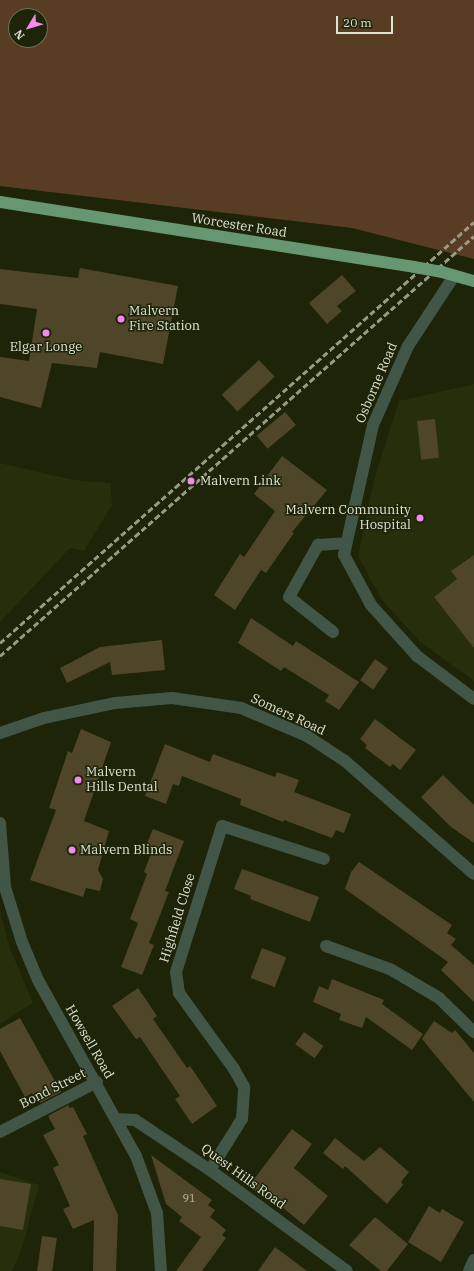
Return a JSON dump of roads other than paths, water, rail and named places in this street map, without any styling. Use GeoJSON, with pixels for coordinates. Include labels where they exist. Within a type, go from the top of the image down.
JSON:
{"type":"FeatureCollection","features":[{"type":"Feature","properties":{"kind":"highway","name":"Worcester Road"},"geometry":{"type":"LineString","coordinates":[[0,202],[414,267],[442,272],[474,281]]}},
{"type":"Feature","properties":{"kind":"street","name":"Osborne Road"},"geometry":{"type":"LineString","coordinates":[[454,276],[408,346],[373,425],[345,543],[344,555],[371,605],[417,656],[474,699]]}},
{"type":"Feature","properties":{"kind":"street"},"geometry":{"type":"LineString","coordinates":[[333,632],[289,596],[318,546],[345,543]]}},
{"type":"Feature","properties":{"kind":"street","name":"Somers Road"},"geometry":{"type":"LineString","coordinates":[[0,733],[44,718],[115,703],[172,698],[241,708],[307,736],[345,761],[474,874]]}},
{"type":"Feature","properties":{"kind":"street","name":"Howsell Road"},"geometry":{"type":"LineString","coordinates":[[0,823],[5,887],[22,942],[38,980],[97,1082],[136,1156],[157,1213],[161,1271]]}},
{"type":"Feature","properties":{"kind":"street","name":"Highfield Close"},"geometry":{"type":"LineString","coordinates":[[210,1170],[242,1119],[244,1087],[234,1069],[179,993],[176,972],[222,826],[324,859]]}},
{"type":"Feature","properties":{"kind":"street"},"geometry":{"type":"LineString","coordinates":[[326,946],[390,969],[439,998],[474,1032]]}},
{"type":"Feature","properties":{"kind":"street","name":"Bond Street"},"geometry":{"type":"LineString","coordinates":[[0,1132],[97,1082]]}},
{"type":"Feature","properties":{"kind":"street","name":"Quest Hills Road"},"geometry":{"type":"LineString","coordinates":[[116,1120],[134,1120],[210,1170],[347,1271]]}},
{"type":"Feature","properties":{"kind":"street"},"geometry":{"type":"LineString","coordinates":[[469,1271],[474,1260]]}},
{"type":"Feature","properties":{"kind":"railway"},"geometry":{"type":"LineString","coordinates":[[0,643],[474,222]]}},
{"type":"Feature","properties":{"kind":"railway"},"geometry":{"type":"LineString","coordinates":[[0,656],[474,236]]}},
{"type":"Feature","properties":{"kind":"place","name":"Malvern Fire Station"},"geometry":{"type":"Point","coordinates":[121,319]}},
{"type":"Feature","properties":{"kind":"place","name":"Elgar Longe"},"geometry":{"type":"Point","coordinates":[46,333]}},
{"type":"Feature","properties":{"kind":"place","name":"Malvern Link"},"geometry":{"type":"Point","coordinates":[191,481]}},
{"type":"Feature","properties":{"kind":"place","name":"Malvern Community Hospital"},"geometry":{"type":"Point","coordinates":[420,518]}},
{"type":"Feature","properties":{"kind":"place","name":"Malvern Hills Dental"},"geometry":{"type":"Point","coordinates":[78,780]}},
{"type":"Feature","properties":{"kind":"place","name":"Malvern Blinds"},"geometry":{"type":"Point","coordinates":[72,850]}}]}
